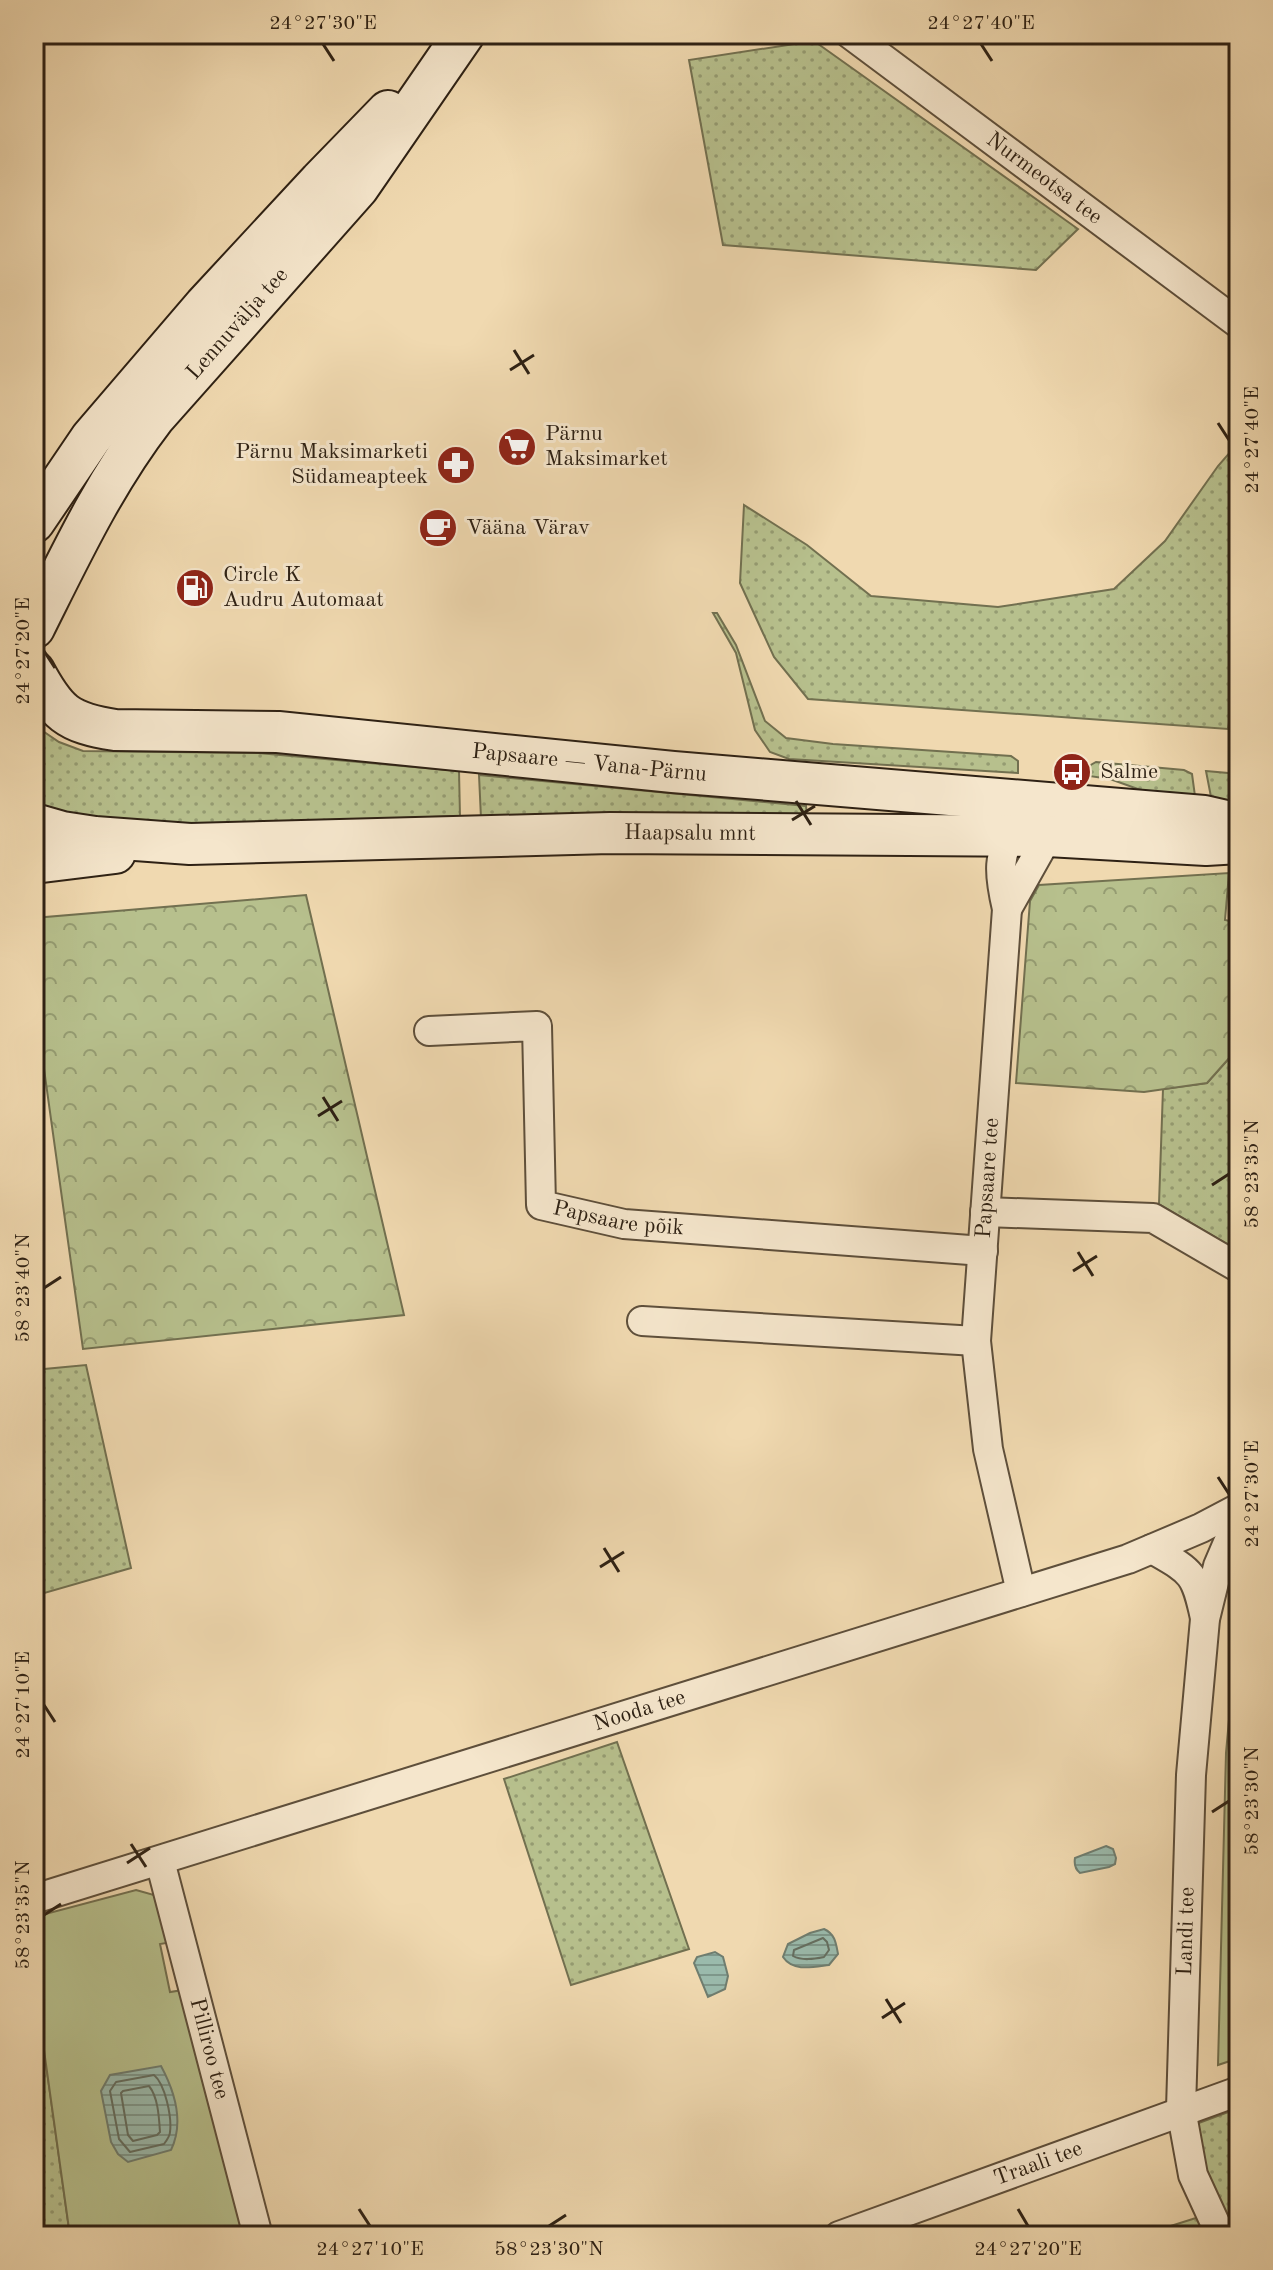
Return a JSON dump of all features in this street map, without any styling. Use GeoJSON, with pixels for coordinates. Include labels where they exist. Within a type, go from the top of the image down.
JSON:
{"type":"FeatureCollection","features":[{"type":"Feature","properties":{"kind":"main road","name":"Lennuvälja tee"},"geometry":{"type":"LineString","coordinates":[[34,522],[91,438],[205,305],[320,181],[464,34]]}},
{"type":"Feature","properties":{"kind":"main road","name":"Lennuvälja tee"},"geometry":{"type":"LineString","coordinates":[[34,628],[105,487],[129,450],[358,188],[464,34]]}},
{"type":"Feature","properties":{"kind":"main road","name":"Papsaare — Vana-Pärnu"},"geometry":{"type":"LineString","coordinates":[[34,671],[55,705],[65,715],[104,729],[278,732],[673,772],[1204,816],[1239,824]]}},
{"type":"Feature","properties":{"kind":"main road"},"geometry":{"type":"LineString","coordinates":[[34,824],[95,837],[190,844]]}},
{"type":"Feature","properties":{"kind":"main road","name":"Haapsalu mnt"},"geometry":{"type":"LineString","coordinates":[[190,844],[610,833],[1048,836],[1206,845],[1239,843]]}},
{"type":"Feature","properties":{"kind":"main road"},"geometry":{"type":"LineString","coordinates":[[34,863],[190,844]]}},
{"type":"Feature","properties":{"kind":"street","name":"Nurmeotsa tee"},"geometry":{"type":"LineString","coordinates":[[850,34],[1239,324]]}},
{"type":"Feature","properties":{"kind":"street"},"geometry":{"type":"LineString","coordinates":[[1009,837],[1029,815],[1073,805]]}},
{"type":"Feature","properties":{"kind":"street"},"geometry":{"type":"LineString","coordinates":[[1007,909],[1048,836]]}},
{"type":"Feature","properties":{"kind":"street","name":"Papsaare tee"},"geometry":{"type":"LineString","coordinates":[[1009,837],[1002,851],[1000,880],[1007,909],[976,1341],[988,1449],[1021,1592]]}},
{"type":"Feature","properties":{"kind":"street","name":"Papsaare põik"},"geometry":{"type":"LineString","coordinates":[[429,1031],[537,1026],[541,1205],[624,1224],[983,1251]]}},
{"type":"Feature","properties":{"kind":"street"},"geometry":{"type":"LineString","coordinates":[[985,1212],[1153,1218],[1239,1268]]}},
{"type":"Feature","properties":{"kind":"street"},"geometry":{"type":"LineString","coordinates":[[642,1321],[976,1341]]}},
{"type":"Feature","properties":{"kind":"street","name":"Nooda tee"},"geometry":{"type":"LineString","coordinates":[[34,1899],[1128,1559],[1239,1508]]}},
{"type":"Feature","properties":{"kind":"street","name":"Landi tee"},"geometry":{"type":"LineString","coordinates":[[1221,2236],[1193,2175],[1181,2112],[1191,1775],[1205,1619],[1218,1566],[1239,1517]]}},
{"type":"Feature","properties":{"kind":"street","name":"Landi tee"},"geometry":{"type":"LineString","coordinates":[[1152,1549],[1191,1574],[1198,1588],[1205,1619]]}},
{"type":"Feature","properties":{"kind":"street","name":"Pilliroo tee"},"geometry":{"type":"LineString","coordinates":[[160,1861],[258,2236]]}},
{"type":"Feature","properties":{"kind":"street","name":"Traali tee"},"geometry":{"type":"LineString","coordinates":[[839,2236],[1239,2091]]}},
{"type":"Feature","properties":{"kind":"green space"},"geometry":{"type":"Polygon","coordinates":[[[814,41],[1078,229],[1036,270],[723,245],[689,60],[814,41]]]}},
{"type":"Feature","properties":{"kind":"green space"},"geometry":{"type":"Polygon","coordinates":[[[1239,442],[1239,660],[1228,729],[808,699],[774,657],[740,583],[744,505],[807,545],[871,596],[998,607],[1114,589],[1165,541],[1218,466],[1239,442]]]}},
{"type":"Feature","properties":{"kind":"green space"},"geometry":{"type":"Polygon","coordinates":[[[713,613],[717,613],[736,645],[765,721],[786,738],[1011,756],[1018,761],[1018,773],[789,759],[770,752],[755,730],[736,653],[713,613]]]}},
{"type":"Feature","properties":{"kind":"green space"},"geometry":{"type":"Polygon","coordinates":[[[34,725],[59,742],[83,751],[258,753],[459,771],[460,816],[138,827],[34,807],[34,725]]]}},
{"type":"Feature","properties":{"kind":"green space"},"geometry":{"type":"Polygon","coordinates":[[[1096,762],[1184,770],[1192,774],[1195,796],[1163,798],[1110,779],[1089,776],[1089,766],[1096,762]]]}},
{"type":"Feature","properties":{"kind":"green space"},"geometry":{"type":"Polygon","coordinates":[[[1206,771],[1239,774],[1239,804],[1212,802],[1206,771]]]}},
{"type":"Feature","properties":{"kind":"green space"},"geometry":{"type":"Polygon","coordinates":[[[479,775],[806,806],[807,817],[481,818],[479,775]]]}},
{"type":"Feature","properties":{"kind":"green space"},"geometry":{"type":"Polygon","coordinates":[[[1229,873],[1225,920],[1239,923],[1239,1047],[1207,1083],[1144,1092],[1016,1083],[1030,901],[1039,885],[1229,873]]]}},
{"type":"Feature","properties":{"kind":"green space"},"geometry":{"type":"Polygon","coordinates":[[[306,895],[404,1315],[83,1349],[34,997],[34,918],[306,895]]]}},
{"type":"Feature","properties":{"kind":"green space"},"geometry":{"type":"Polygon","coordinates":[[[1239,1047],[1239,1251],[1159,1204],[1163,1089],[1207,1083],[1239,1047]]]}},
{"type":"Feature","properties":{"kind":"green space"},"geometry":{"type":"Polygon","coordinates":[[[86,1365],[131,1568],[34,1596],[34,1370],[86,1365]]]}},
{"type":"Feature","properties":{"kind":"green space"},"geometry":{"type":"Polygon","coordinates":[[[1239,1608],[1239,2058],[1218,2065],[1226,1753],[1239,1608]]]}},
{"type":"Feature","properties":{"kind":"green space"},"geometry":{"type":"Polygon","coordinates":[[[617,1742],[689,1949],[571,1985],[504,1779],[617,1742]]]}},
{"type":"Feature","properties":{"kind":"green space"},"geometry":{"type":"Polygon","coordinates":[[[136,1890],[154,1895],[172,1942],[160,1944],[170,1992],[183,1990],[244,2236],[70,2236],[37,2000],[34,1998],[34,1917],[136,1890]]]}},
{"type":"Feature","properties":{"kind":"green space"},"geometry":{"type":"Polygon","coordinates":[[[34,1998],[37,2000],[70,2236],[40,2236],[34,2191],[34,1998]]]}},
{"type":"Feature","properties":{"kind":"green space"},"geometry":{"type":"Polygon","coordinates":[[[1239,2108],[1239,2236],[1234,2236],[1200,2162],[1196,2124],[1239,2108]]]}},
{"type":"Feature","properties":{"kind":"green space"},"geometry":{"type":"Polygon","coordinates":[[[1199,2217],[1207,2236],[1139,2236],[1199,2217]]]}},
{"type":"Feature","properties":{"kind":"water"},"geometry":{"type":"Polygon","coordinates":[[[1106,1846],[1113,1849],[1115,1864],[1078,1871],[1075,1858],[1106,1846]]]}},
{"type":"Feature","properties":{"kind":"water"},"geometry":{"type":"Polygon","coordinates":[[[824,1929],[833,1936],[838,1954],[829,1965],[798,1967],[783,1957],[788,1944],[824,1929]]]}},
{"type":"Feature","properties":{"kind":"water"},"geometry":{"type":"Polygon","coordinates":[[[715,1952],[723,1957],[728,1976],[725,1989],[708,1997],[694,1963],[697,1957],[715,1952]]]}},
{"type":"Feature","properties":{"kind":"water"},"geometry":{"type":"Polygon","coordinates":[[[161,2066],[176,2108],[175,2140],[171,2150],[128,2162],[118,2154],[111,2142],[101,2091],[110,2075],[161,2066]]]}},
{"type":"Feature","properties":{"kind":"place","name":"Pärnu Maksimarket"},"geometry":{"type":"Point","coordinates":[517,447]}},
{"type":"Feature","properties":{"kind":"place","name":"Pärnu Maksimarketi Südameapteek"},"geometry":{"type":"Point","coordinates":[456,465]}},
{"type":"Feature","properties":{"kind":"place","name":"Vääna Värav"},"geometry":{"type":"Point","coordinates":[438,528]}},
{"type":"Feature","properties":{"kind":"place","name":"Circle K Audru Automaat"},"geometry":{"type":"Point","coordinates":[195,588]}},
{"type":"Feature","properties":{"kind":"place","name":"Salme"},"geometry":{"type":"Point","coordinates":[1072,772]}}]}
